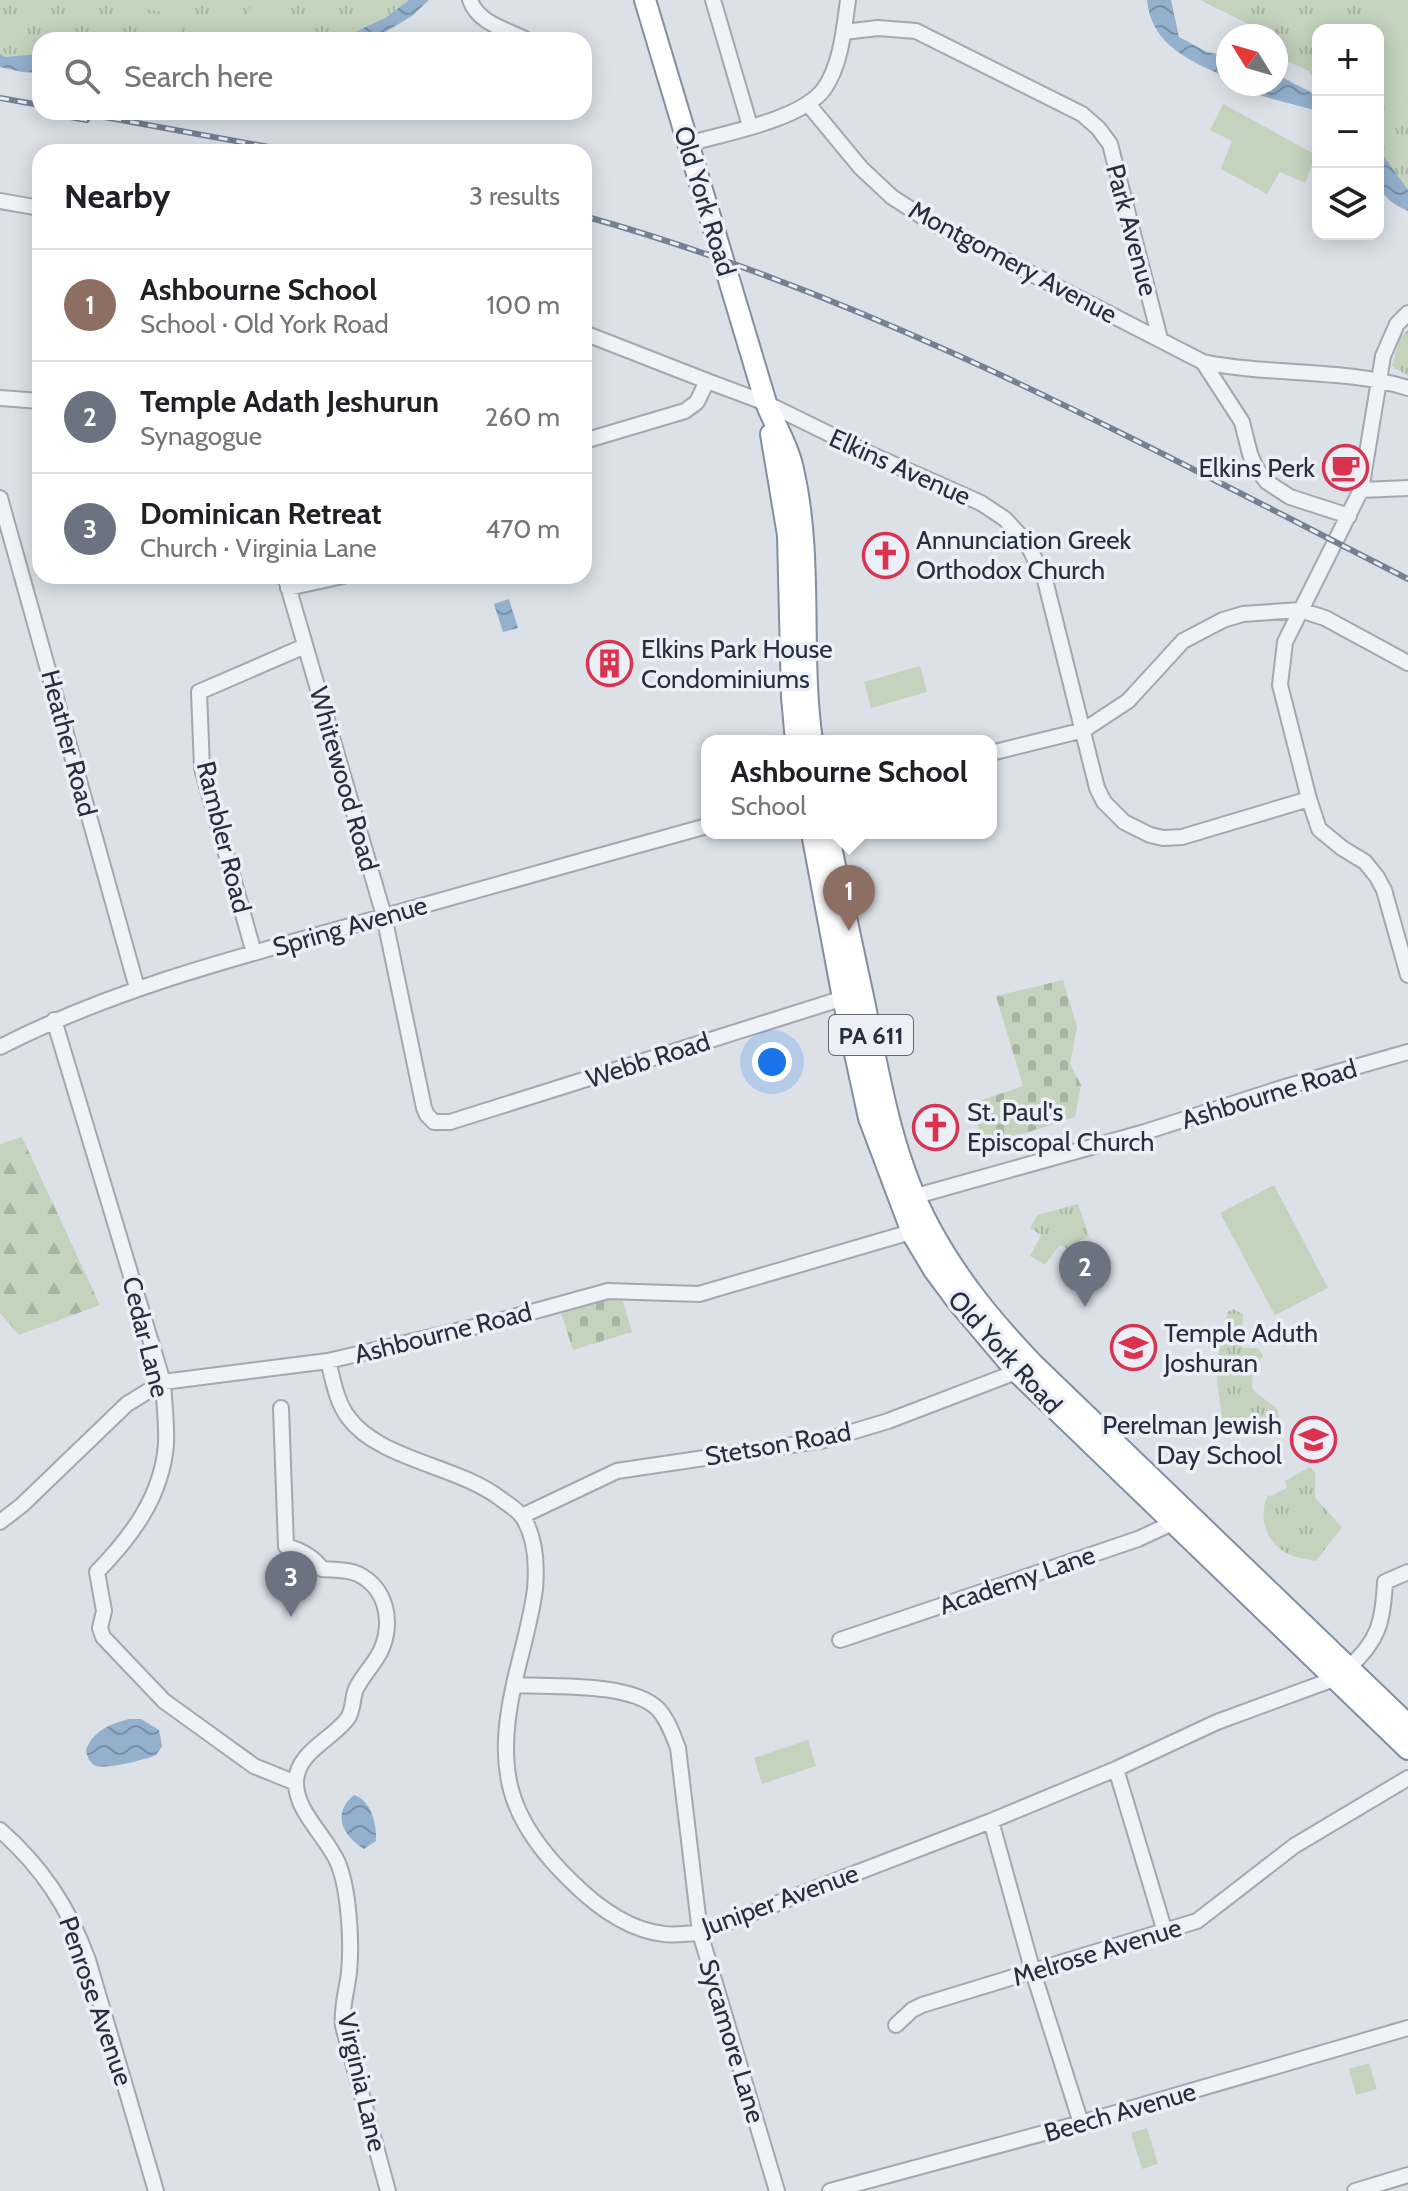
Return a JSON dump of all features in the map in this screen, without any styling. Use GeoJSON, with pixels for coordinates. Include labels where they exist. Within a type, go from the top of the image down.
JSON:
{"type":"FeatureCollection","features":[{"type":"Feature","properties":{"kind":"highway","name":"Old York Road"},"geometry":{"type":"LineString","coordinates":[[645,0],[766,403],[792,463],[801,513],[805,564],[807,685],[811,735]]}},
{"type":"Feature","properties":{"kind":"highway","name":"Old York Road"},"geometry":{"type":"LineString","coordinates":[[766,403],[788,535],[791,681],[796,735]]}},
{"type":"Feature","properties":{"kind":"highway","name":"Old York Road"},"geometry":{"type":"LineString","coordinates":[[814,839],[853,996]]}},
{"type":"Feature","properties":{"kind":"highway","name":"Old York Road"},"geometry":{"type":"LineString","coordinates":[[829,839],[869,1118],[920,1229],[1025,1368],[1341,1673],[1408,1749]]}},
{"type":"Feature","properties":{"kind":"highway","name":"Old York Road"},"geometry":{"type":"LineString","coordinates":[[1341,1673],[1408,1725]]}},
{"type":"Feature","properties":{"kind":"street"},"geometry":{"type":"LineString","coordinates":[[470,0],[487,21],[510,32]]}},
{"type":"Feature","properties":{"kind":"street"},"geometry":{"type":"LineString","coordinates":[[713,0],[750,126]]}},
{"type":"Feature","properties":{"kind":"street"},"geometry":{"type":"LineString","coordinates":[[688,144],[792,113],[808,104],[824,89],[835,67],[848,0]]}},
{"type":"Feature","properties":{"kind":"street","name":"Park Avenue"},"geometry":{"type":"LineString","coordinates":[[844,32],[878,28],[916,31],[1082,114],[1098,128],[1110,144],[1160,339]]}},
{"type":"Feature","properties":{"kind":"street","name":"Montgomery Avenue"},"geometry":{"type":"LineString","coordinates":[[808,104],[861,168],[892,197],[929,221],[1160,339]]}},
{"type":"Feature","properties":{"kind":"street"},"geometry":{"type":"LineString","coordinates":[[0,201],[32,207]]}},
{"type":"Feature","properties":{"kind":"street"},"geometry":{"type":"LineString","coordinates":[[1408,313],[1397,324],[1383,356],[1361,490],[1285,642],[1280,685],[1319,829],[1365,862],[1377,877],[1384,890],[1408,975]]}},
{"type":"Feature","properties":{"kind":"street","name":"Elkins Avenue"},"geometry":{"type":"LineString","coordinates":[[592,336],[766,403],[981,503],[1005,519],[1027,543],[1045,580],[1097,788],[1104,802],[1124,822],[1150,835],[1182,837],[1309,799]]}},
{"type":"Feature","properties":{"kind":"street"},"geometry":{"type":"LineString","coordinates":[[1160,339],[1203,362],[1242,370],[1380,379],[1408,388]]}},
{"type":"Feature","properties":{"kind":"street"},"geometry":{"type":"LineString","coordinates":[[1203,362],[1242,422],[1250,454],[1267,482],[1290,497],[1349,516]]}},
{"type":"Feature","properties":{"kind":"street"},"geometry":{"type":"LineString","coordinates":[[592,439],[685,411],[697,402],[707,381]]}},
{"type":"Feature","properties":{"kind":"street"},"geometry":{"type":"LineString","coordinates":[[0,398],[32,400]]}},
{"type":"Feature","properties":{"kind":"street"},"geometry":{"type":"LineString","coordinates":[[1361,490],[1408,488]]}},
{"type":"Feature","properties":{"kind":"street"},"geometry":{"type":"LineString","coordinates":[[1349,516],[1388,491]]}},
{"type":"Feature","properties":{"kind":"street","name":"Heather Road"},"geometry":{"type":"LineString","coordinates":[[0,498],[3,529],[137,988]]}},
{"type":"Feature","properties":{"kind":"street","name":"Whitewood Road"},"geometry":{"type":"LineString","coordinates":[[287,584],[384,916],[424,1108],[434,1122]]}},
{"type":"Feature","properties":{"kind":"street"},"geometry":{"type":"LineString","coordinates":[[997,752],[1084,730],[1128,701],[1183,641],[1201,629],[1243,614],[1300,610],[1325,618],[1408,663]]}},
{"type":"Feature","properties":{"kind":"street","name":"Rambler Road"},"geometry":{"type":"LineString","coordinates":[[254,953],[202,768],[199,692],[305,646]]}},
{"type":"Feature","properties":{"kind":"street","name":"Spring Avenue"},"geometry":{"type":"LineString","coordinates":[[0,1047],[54,1020],[137,988],[701,828]]}},
{"type":"Feature","properties":{"kind":"street","name":"Webb Road"},"geometry":{"type":"LineString","coordinates":[[434,1122],[450,1122],[853,996]]}},
{"type":"Feature","properties":{"kind":"street","name":"Cedar Lane"},"geometry":{"type":"LineString","coordinates":[[54,1020],[163,1382],[166,1443],[161,1475],[147,1510],[97,1572],[104,1611],[100,1628],[103,1637],[164,1701],[254,1766],[296,1783]]}},
{"type":"Feature","properties":{"kind":"street","name":"Ashbourne Road"},"geometry":{"type":"LineString","coordinates":[[908,1199],[1145,1132],[1408,1052]]}},
{"type":"Feature","properties":{"kind":"street","name":"Ashbourne Road"},"geometry":{"type":"LineString","coordinates":[[0,1522],[22,1505],[127,1404],[163,1382],[328,1361],[495,1322],[608,1291],[699,1294],[920,1229]]}},
{"type":"Feature","properties":{"kind":"street"},"geometry":{"type":"LineString","coordinates":[[328,1361],[342,1408],[364,1433],[383,1446],[477,1483],[522,1516]]}},
{"type":"Feature","properties":{"kind":"street","name":"Stetson Road"},"geometry":{"type":"LineString","coordinates":[[522,1516],[617,1471],[825,1440],[888,1421],[1025,1368]]}},
{"type":"Feature","properties":{"kind":"street"},"geometry":{"type":"LineString","coordinates":[[281,1408],[286,1546],[301,1550],[322,1569],[359,1574],[381,1595],[387,1619],[382,1647],[355,1691],[350,1716],[307,1756],[299,1768],[296,1783]]}},
{"type":"Feature","properties":{"kind":"street","name":"Juniper Avenue"},"geometry":{"type":"LineString","coordinates":[[522,1516],[533,1540],[536,1574],[533,1602],[504,1737],[505,1767],[524,1823],[551,1862],[586,1896],[622,1921],[664,1934],[700,1933],[991,1821],[1116,1769],[1217,1722],[1341,1673],[1367,1651],[1378,1632],[1384,1611],[1385,1582],[1408,1572]]}},
{"type":"Feature","properties":{"kind":"street","name":"Academy Lane"},"geometry":{"type":"LineString","coordinates":[[840,1640],[1138,1539],[1182,1519]]}},
{"type":"Feature","properties":{"kind":"street","name":"Sycamore Lane"},"geometry":{"type":"LineString","coordinates":[[514,1685],[620,1691],[640,1697],[658,1710],[671,1728],[678,1748],[700,1933],[777,2191]]}},
{"type":"Feature","properties":{"kind":"street"},"geometry":{"type":"LineString","coordinates":[[1116,1769],[1165,1932]]}},
{"type":"Feature","properties":{"kind":"street","name":"Melrose Avenue"},"geometry":{"type":"LineString","coordinates":[[896,2025],[922,2005],[1197,1921],[1294,1846],[1408,1778]]}},
{"type":"Feature","properties":{"kind":"street","name":"Virginia Lane"},"geometry":{"type":"LineString","coordinates":[[296,1783],[301,1803],[330,1848],[342,1877],[350,1955],[342,2008],[343,2026],[388,2191]]}},
{"type":"Feature","properties":{"kind":"street"},"geometry":{"type":"LineString","coordinates":[[991,1821],[1033,1972],[1081,2123]]}},
{"type":"Feature","properties":{"kind":"street","name":"Penrose Avenue"},"geometry":{"type":"LineString","coordinates":[[0,1830],[45,1878],[76,1927],[156,2191]]}},
{"type":"Feature","properties":{"kind":"street","name":"Beech Avenue"},"geometry":{"type":"LineString","coordinates":[[830,2191],[1081,2123],[1408,2028]]}},
{"type":"Feature","properties":{"kind":"street"},"geometry":{"type":"LineString","coordinates":[[1355,2191],[1408,2175]]}},
{"type":"Feature","properties":{"kind":"green space"},"geometry":{"type":"Polygon","coordinates":[[[0,0],[409,0],[385,18],[355,32],[32,32],[32,59],[0,60],[0,0]]]}},
{"type":"Feature","properties":{"kind":"green space"},"geometry":{"type":"Polygon","coordinates":[[[148,0],[185,0],[182,15],[146,9],[148,0]]]}},
{"type":"Feature","properties":{"kind":"green space"},"geometry":{"type":"Polygon","coordinates":[[[275,0],[286,32],[245,32],[251,2],[275,0]]]}},
{"type":"Feature","properties":{"kind":"green space"},"geometry":{"type":"Polygon","coordinates":[[[1200,0],[1408,0],[1408,198],[1384,179],[1384,24],[1312,24],[1312,76],[1309,71],[1288,61],[1288,24],[1248,24],[1200,0]]]}},
{"type":"Feature","properties":{"kind":"green space"},"geometry":{"type":"Polygon","coordinates":[[[218,3],[241,7],[237,32],[213,32],[218,3]]]}},
{"type":"Feature","properties":{"kind":"green space"},"geometry":{"type":"Polygon","coordinates":[[[1408,3],[1408,103],[1384,105],[1384,24],[1362,24],[1362,15],[1368,9],[1408,3]]]}},
{"type":"Feature","properties":{"kind":"green space"},"geometry":{"type":"Polygon","coordinates":[[[145,14],[181,20],[179,32],[142,31],[145,14]]]}},
{"type":"Feature","properties":{"kind":"green space"},"geometry":{"type":"Polygon","coordinates":[[[1223,104],[1312,153],[1312,165],[1305,183],[1280,172],[1267,194],[1221,169],[1232,141],[1210,130],[1223,104]]]}},
{"type":"Feature","properties":{"kind":"green space"},"geometry":{"type":"Polygon","coordinates":[[[1408,330],[1408,376],[1392,366],[1400,338],[1408,330]]]}},
{"type":"Feature","properties":{"kind":"green space"},"geometry":{"type":"Polygon","coordinates":[[[920,666],[927,692],[871,708],[864,682],[920,666]]]}},
{"type":"Feature","properties":{"kind":"green space"},"geometry":{"type":"Polygon","coordinates":[[[1063,980],[1077,1027],[1070,1064],[1081,1085],[1075,1117],[1000,1141],[983,1140],[974,1115],[979,1101],[1023,1086],[996,996],[1063,980]]]}},
{"type":"Feature","properties":{"kind":"green space"},"geometry":{"type":"Polygon","coordinates":[[[22,1137],[100,1305],[19,1335],[0,1313],[0,1144],[22,1137]]]}},
{"type":"Feature","properties":{"kind":"green space"},"geometry":{"type":"Polygon","coordinates":[[[1274,1185],[1328,1288],[1275,1315],[1220,1213],[1274,1185]]]}},
{"type":"Feature","properties":{"kind":"green space"},"geometry":{"type":"Polygon","coordinates":[[[1078,1204],[1089,1236],[1081,1240],[1073,1251],[1060,1245],[1045,1265],[1030,1256],[1041,1235],[1030,1228],[1038,1215],[1078,1204]]]}},
{"type":"Feature","properties":{"kind":"green space"},"geometry":{"type":"Polygon","coordinates":[[[621,1295],[632,1332],[573,1350],[561,1313],[621,1295]]]}},
{"type":"Feature","properties":{"kind":"green space"},"geometry":{"type":"Polygon","coordinates":[[[1233,1309],[1243,1314],[1242,1334],[1238,1343],[1244,1348],[1258,1348],[1263,1356],[1254,1372],[1253,1390],[1277,1409],[1280,1421],[1265,1429],[1236,1434],[1233,1430],[1221,1432],[1219,1427],[1222,1417],[1217,1383],[1219,1346],[1225,1339],[1227,1312],[1233,1309]]]}},
{"type":"Feature","properties":{"kind":"green space"},"geometry":{"type":"Polygon","coordinates":[[[1310,1467],[1315,1473],[1315,1498],[1342,1527],[1316,1561],[1282,1550],[1270,1537],[1264,1521],[1268,1495],[1287,1488],[1285,1481],[1310,1467]]]}},
{"type":"Feature","properties":{"kind":"green space"},"geometry":{"type":"Polygon","coordinates":[[[808,1740],[816,1766],[762,1784],[754,1758],[808,1740]]]}},
{"type":"Feature","properties":{"kind":"green space"},"geometry":{"type":"Polygon","coordinates":[[[1369,2063],[1377,2089],[1356,2095],[1349,2069],[1369,2063]]]}},
{"type":"Feature","properties":{"kind":"green space"},"geometry":{"type":"Polygon","coordinates":[[[1147,2128],[1158,2164],[1142,2169],[1131,2133],[1147,2128]]]}},
{"type":"Feature","properties":{"kind":"water"},"geometry":{"type":"Polygon","coordinates":[[[409,0],[429,0],[412,16],[385,32],[355,32],[385,18],[409,0]]]}},
{"type":"Feature","properties":{"kind":"water"},"geometry":{"type":"Polygon","coordinates":[[[1147,0],[1171,0],[1179,37],[1216,54],[1216,72],[1175,50],[1164,40],[1150,16],[1147,0]]]}},
{"type":"Feature","properties":{"kind":"water"},"geometry":{"type":"Polygon","coordinates":[[[0,54],[5,57],[32,55],[32,73],[0,67],[0,54]]]}},
{"type":"Feature","properties":{"kind":"water"},"geometry":{"type":"Polygon","coordinates":[[[1288,80],[1312,93],[1312,109],[1262,96],[1288,96],[1288,80]]]}},
{"type":"Feature","properties":{"kind":"water"},"geometry":{"type":"Polygon","coordinates":[[[1384,156],[1408,190],[1408,211],[1389,200],[1384,193],[1384,156]]]}},
{"type":"Feature","properties":{"kind":"water"},"geometry":{"type":"Polygon","coordinates":[[[509,599],[518,628],[503,632],[494,604],[509,599]]]}},
{"type":"Feature","properties":{"kind":"water"},"geometry":{"type":"Polygon","coordinates":[[[129,1719],[141,1719],[159,1730],[162,1746],[156,1755],[117,1765],[94,1765],[86,1750],[89,1743],[109,1726],[129,1719]]]}},
{"type":"Feature","properties":{"kind":"water"},"geometry":{"type":"Polygon","coordinates":[[[354,1795],[369,1807],[375,1827],[376,1841],[364,1849],[350,1838],[342,1824],[343,1810],[354,1795]]]}},
{"type":"Feature","properties":{"kind":"railway"},"geometry":{"type":"LineString","coordinates":[[0,98],[32,104]]}},
{"type":"Feature","properties":{"kind":"railway"},"geometry":{"type":"LineString","coordinates":[[121,120],[252,144]]}},
{"type":"Feature","properties":{"kind":"railway"},"geometry":{"type":"LineString","coordinates":[[592,218],[692,249],[902,331],[1106,426],[1408,579]]}},
{"type":"Feature","properties":{"kind":"place","name":"Elkins Perk"},"geometry":{"type":"Point","coordinates":[1346,468]}},
{"type":"Feature","properties":{"kind":"place","name":"Annunciation Greek Orthodox Church"},"geometry":{"type":"Point","coordinates":[885,555]}},
{"type":"Feature","properties":{"kind":"place","name":"Elkins Park House Condominiums"},"geometry":{"type":"Point","coordinates":[610,664]}},
{"type":"Feature","properties":{"kind":"place","name":"Ashbourne School"},"geometry":{"type":"Point","coordinates":[849,931]}},
{"type":"Feature","properties":{"kind":"place","name":"St. Paul's Episcopal Church"},"geometry":{"type":"Point","coordinates":[936,1127]}},
{"type":"Feature","properties":{"kind":"place","name":"Temple Adath Jeshurun"},"geometry":{"type":"Point","coordinates":[1085,1307]}},
{"type":"Feature","properties":{"kind":"place","name":"Temple Aduth Joshuran"},"geometry":{"type":"Point","coordinates":[1133,1348]}},
{"type":"Feature","properties":{"kind":"place","name":"Perelman Jewish Day School"},"geometry":{"type":"Point","coordinates":[1313,1440]}},
{"type":"Feature","properties":{"kind":"place","name":"Dominican Retreat"},"geometry":{"type":"Point","coordinates":[291,1617]}}]}
